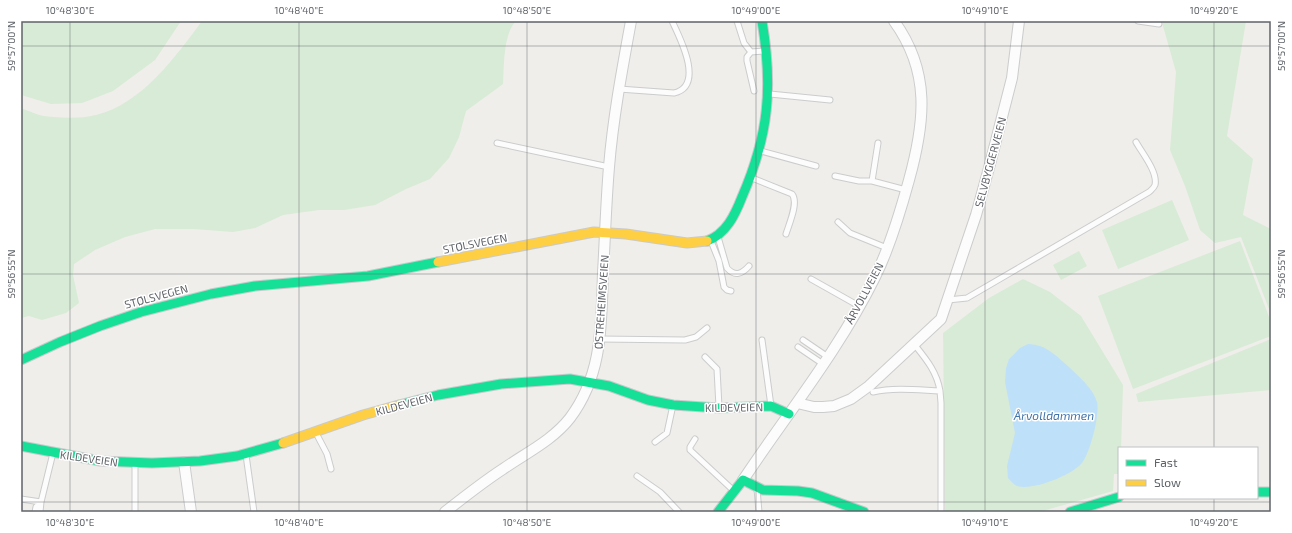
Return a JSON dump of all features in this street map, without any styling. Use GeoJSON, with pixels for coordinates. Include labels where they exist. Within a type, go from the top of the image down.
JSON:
{"type":"FeatureCollection","features":[{"type":"Feature","properties":{"kind":"street","name":"ØSTREHEIMSVEIEN"},"geometry":{"type":"LineString","coordinates":[[445,512],[503,469],[553,435],[570,418],[591,382],[600,339],[605,231],[612,131],[631,21]]}},
{"type":"Feature","properties":{"kind":"street"},"geometry":{"type":"LineString","coordinates":[[714,238],[726,228],[731,220],[751,177],[760,151],[769,94],[767,51],[762,21]]}},
{"type":"Feature","properties":{"kind":"street","name":"ÅRVOLLVEIEN"},"geometry":{"type":"LineString","coordinates":[[718,512],[743,480],[826,360],[859,306],[875,276],[887,248],[906,190],[917,149],[922,110],[920,76],[911,48],[894,21]]}},
{"type":"Feature","properties":{"kind":"street","name":"SELVBYGGERVEIEN"},"geometry":{"type":"LineString","coordinates":[[948,300],[976,215],[1012,78],[1019,21]]}},
{"type":"Feature","properties":{"kind":"street","name":"STØLSVEGEN"},"geometry":{"type":"LineString","coordinates":[[21,360],[38,351],[114,321],[156,307],[206,295],[254,286],[343,280],[582,234],[605,231],[685,242],[704,242],[714,238]]}},
{"type":"Feature","properties":{"kind":"street"},"geometry":{"type":"LineString","coordinates":[[797,403],[814,407],[823,407],[834,406],[851,399],[869,386],[941,319],[948,300]]}},
{"type":"Feature","properties":{"kind":"street","name":"KILDEVEIEN"},"geometry":{"type":"LineString","coordinates":[[21,446],[100,461],[135,463],[200,461],[246,454],[385,409],[459,391],[500,384],[538,381],[570,380],[591,382],[609,386],[642,398],[673,405],[719,408],[770,406],[789,414]]}},
{"type":"Feature","properties":{"kind":"street"},"geometry":{"type":"LineString","coordinates":[[184,462],[191,512]]}},
{"type":"Feature","properties":{"kind":"street"},"geometry":{"type":"LineString","coordinates":[[743,480],[756,488],[771,491],[804,492],[864,512]]}},
{"type":"Feature","properties":{"kind":"street"},"geometry":{"type":"LineString","coordinates":[[1258,492],[1271,492]]}},
{"type":"Feature","properties":{"kind":"street"},"geometry":{"type":"LineString","coordinates":[[1070,512],[1118,497]]}},
{"type":"Feature","properties":{"kind":"lane"},"geometry":{"type":"LineString","coordinates":[[619,89],[674,93],[681,91],[689,78],[688,60],[672,21]]}},
{"type":"Feature","properties":{"kind":"lane"},"geometry":{"type":"LineString","coordinates":[[737,21],[744,43],[751,52]]}},
{"type":"Feature","properties":{"kind":"lane"},"geometry":{"type":"LineString","coordinates":[[1138,21],[1159,24]]}},
{"type":"Feature","properties":{"kind":"lane"},"geometry":{"type":"LineString","coordinates":[[754,91],[746,61],[747,57],[751,52],[767,51]]}},
{"type":"Feature","properties":{"kind":"lane"},"geometry":{"type":"LineString","coordinates":[[769,94],[830,100]]}},
{"type":"Feature","properties":{"kind":"lane"},"geometry":{"type":"LineString","coordinates":[[948,300],[968,298],[1149,192],[1154,186],[1155,180],[1152,169],[1136,142]]}},
{"type":"Feature","properties":{"kind":"lane"},"geometry":{"type":"LineString","coordinates":[[497,143],[609,167]]}},
{"type":"Feature","properties":{"kind":"lane"},"geometry":{"type":"LineString","coordinates":[[872,181],[878,143]]}},
{"type":"Feature","properties":{"kind":"lane"},"geometry":{"type":"LineString","coordinates":[[760,151],[816,166]]}},
{"type":"Feature","properties":{"kind":"lane"},"geometry":{"type":"LineString","coordinates":[[835,176],[859,181],[872,181],[906,190]]}},
{"type":"Feature","properties":{"kind":"lane"},"geometry":{"type":"LineString","coordinates":[[751,177],[794,196],[794,204],[786,234]]}},
{"type":"Feature","properties":{"kind":"lane"},"geometry":{"type":"LineString","coordinates":[[838,222],[850,234],[887,248]]}},
{"type":"Feature","properties":{"kind":"lane"},"geometry":{"type":"LineString","coordinates":[[714,238],[729,270],[735,274],[739,274],[749,266]]}},
{"type":"Feature","properties":{"kind":"lane"},"geometry":{"type":"LineString","coordinates":[[714,238],[724,286],[727,290],[731,291]]}},
{"type":"Feature","properties":{"kind":"lane"},"geometry":{"type":"LineString","coordinates":[[811,279],[859,306]]}},
{"type":"Feature","properties":{"kind":"lane"},"geometry":{"type":"LineString","coordinates":[[600,339],[685,340],[696,337],[707,328]]}},
{"type":"Feature","properties":{"kind":"lane"},"geometry":{"type":"LineString","coordinates":[[762,340],[770,406]]}},
{"type":"Feature","properties":{"kind":"lane"},"geometry":{"type":"LineString","coordinates":[[803,340],[826,360]]}},
{"type":"Feature","properties":{"kind":"lane"},"geometry":{"type":"LineString","coordinates":[[914,344],[932,366],[939,383],[942,403],[941,512]]}},
{"type":"Feature","properties":{"kind":"lane"},"geometry":{"type":"LineString","coordinates":[[798,348],[826,360]]}},
{"type":"Feature","properties":{"kind":"lane"},"geometry":{"type":"LineString","coordinates":[[705,357],[717,369],[719,408]]}},
{"type":"Feature","properties":{"kind":"lane"},"geometry":{"type":"LineString","coordinates":[[873,392],[898,389],[940,391]]}},
{"type":"Feature","properties":{"kind":"lane"},"geometry":{"type":"LineString","coordinates":[[655,442],[667,433],[673,405]]}},
{"type":"Feature","properties":{"kind":"lane"},"geometry":{"type":"LineString","coordinates":[[315,432],[327,454],[331,470]]}},
{"type":"Feature","properties":{"kind":"lane"},"geometry":{"type":"LineString","coordinates":[[695,439],[690,447],[690,450],[734,492]]}},
{"type":"Feature","properties":{"kind":"lane"},"geometry":{"type":"LineString","coordinates":[[36,511],[54,453]]}},
{"type":"Feature","properties":{"kind":"lane"},"geometry":{"type":"LineString","coordinates":[[246,454],[254,512]]}},
{"type":"Feature","properties":{"kind":"lane"},"geometry":{"type":"LineString","coordinates":[[135,463],[135,512]]}},
{"type":"Feature","properties":{"kind":"lane"},"geometry":{"type":"LineString","coordinates":[[637,476],[660,492],[680,512]]}},
{"type":"Feature","properties":{"kind":"lane"},"geometry":{"type":"LineString","coordinates":[[756,488],[759,512]]}},
{"type":"Feature","properties":{"kind":"lane"},"geometry":{"type":"LineString","coordinates":[[21,498],[40,502]]}},
{"type":"Feature","properties":{"kind":"green space"},"geometry":{"type":"Polygon","coordinates":[[[21,21],[181,21],[155,60],[113,91],[82,103],[51,104],[21,95],[21,21]]]}},
{"type":"Feature","properties":{"kind":"green space"},"geometry":{"type":"Polygon","coordinates":[[[202,21],[516,21],[506,42],[503,84],[466,111],[459,137],[449,158],[430,179],[406,189],[375,205],[344,210],[319,210],[283,215],[255,228],[233,232],[194,229],[155,229],[125,237],[95,250],[74,264],[73,275],[79,303],[66,313],[42,320],[29,316],[21,318],[21,108],[36,114],[70,118],[96,115],[113,109],[128,101],[143,90],[181,49],[202,21]]]}},
{"type":"Feature","properties":{"kind":"green space"},"geometry":{"type":"Polygon","coordinates":[[[1163,21],[1246,21],[1227,136],[1253,159],[1243,215],[1271,229],[1271,314],[1241,237],[1215,243],[1200,230],[1185,186],[1170,150],[1176,72],[1163,26],[1163,21]]]}},
{"type":"Feature","properties":{"kind":"green space"},"geometry":{"type":"Polygon","coordinates":[[[1172,200],[1189,240],[1118,269],[1102,230],[1172,200]]]}},
{"type":"Feature","properties":{"kind":"green space"},"geometry":{"type":"Polygon","coordinates":[[[1240,241],[1271,322],[1271,336],[1133,389],[1098,296],[1240,241]]]}},
{"type":"Feature","properties":{"kind":"green space"},"geometry":{"type":"Polygon","coordinates":[[[1079,251],[1087,266],[1061,280],[1053,265],[1079,251]]]}},
{"type":"Feature","properties":{"kind":"green space"},"geometry":{"type":"Polygon","coordinates":[[[1023,279],[1050,292],[1081,316],[1123,385],[1121,447],[1118,447],[1118,474],[1114,474],[1113,491],[1039,512],[945,512],[943,333],[989,298],[1023,279]]]}},
{"type":"Feature","properties":{"kind":"green space"},"geometry":{"type":"Polygon","coordinates":[[[1271,339],[1271,390],[1138,402],[1136,394],[1271,339]]]}},
{"type":"Feature","properties":{"kind":"water","name":"Årvolldammen"},"geometry":{"type":"Polygon","coordinates":[[[1028,344],[1040,346],[1046,349],[1069,367],[1092,392],[1098,408],[1094,434],[1082,463],[1077,468],[1052,481],[1024,487],[1017,486],[1008,478],[1007,466],[1015,433],[1005,382],[1006,368],[1009,359],[1020,348],[1028,344]]]}},
{"type":"Feature","properties":{"kind":"traffic: fast"},"geometry":{"type":"LineString","coordinates":[[707,241],[720,234],[733,217],[758,153],[763,131],[768,89],[762,21]]}},
{"type":"Feature","properties":{"kind":"traffic: fast"},"geometry":{"type":"LineString","coordinates":[[21,360],[100,326],[141,312],[211,294],[255,286],[368,276],[438,262]]}},
{"type":"Feature","properties":{"kind":"traffic: fast"},"geometry":{"type":"LineString","coordinates":[[399,405],[438,395],[501,384],[570,379],[609,386],[648,400],[673,405],[719,408],[771,406],[789,414]]}},
{"type":"Feature","properties":{"kind":"traffic: fast"},"geometry":{"type":"LineString","coordinates":[[21,446],[100,461],[152,463],[200,461],[237,456],[283,443]]}},
{"type":"Feature","properties":{"kind":"traffic: fast"},"geometry":{"type":"LineString","coordinates":[[718,512],[743,480],[763,490],[812,493],[864,512]]}},
{"type":"Feature","properties":{"kind":"traffic: fast"},"geometry":{"type":"LineString","coordinates":[[1258,492],[1271,492]]}},
{"type":"Feature","properties":{"kind":"traffic: fast"},"geometry":{"type":"LineString","coordinates":[[1070,512],[1118,497]]}},
{"type":"Feature","properties":{"kind":"traffic: slow"},"geometry":{"type":"LineString","coordinates":[[438,262],[594,232],[626,234],[687,243],[707,241]]}},
{"type":"Feature","properties":{"kind":"traffic: slow"},"geometry":{"type":"LineString","coordinates":[[283,443],[363,415],[399,405]]}}]}
